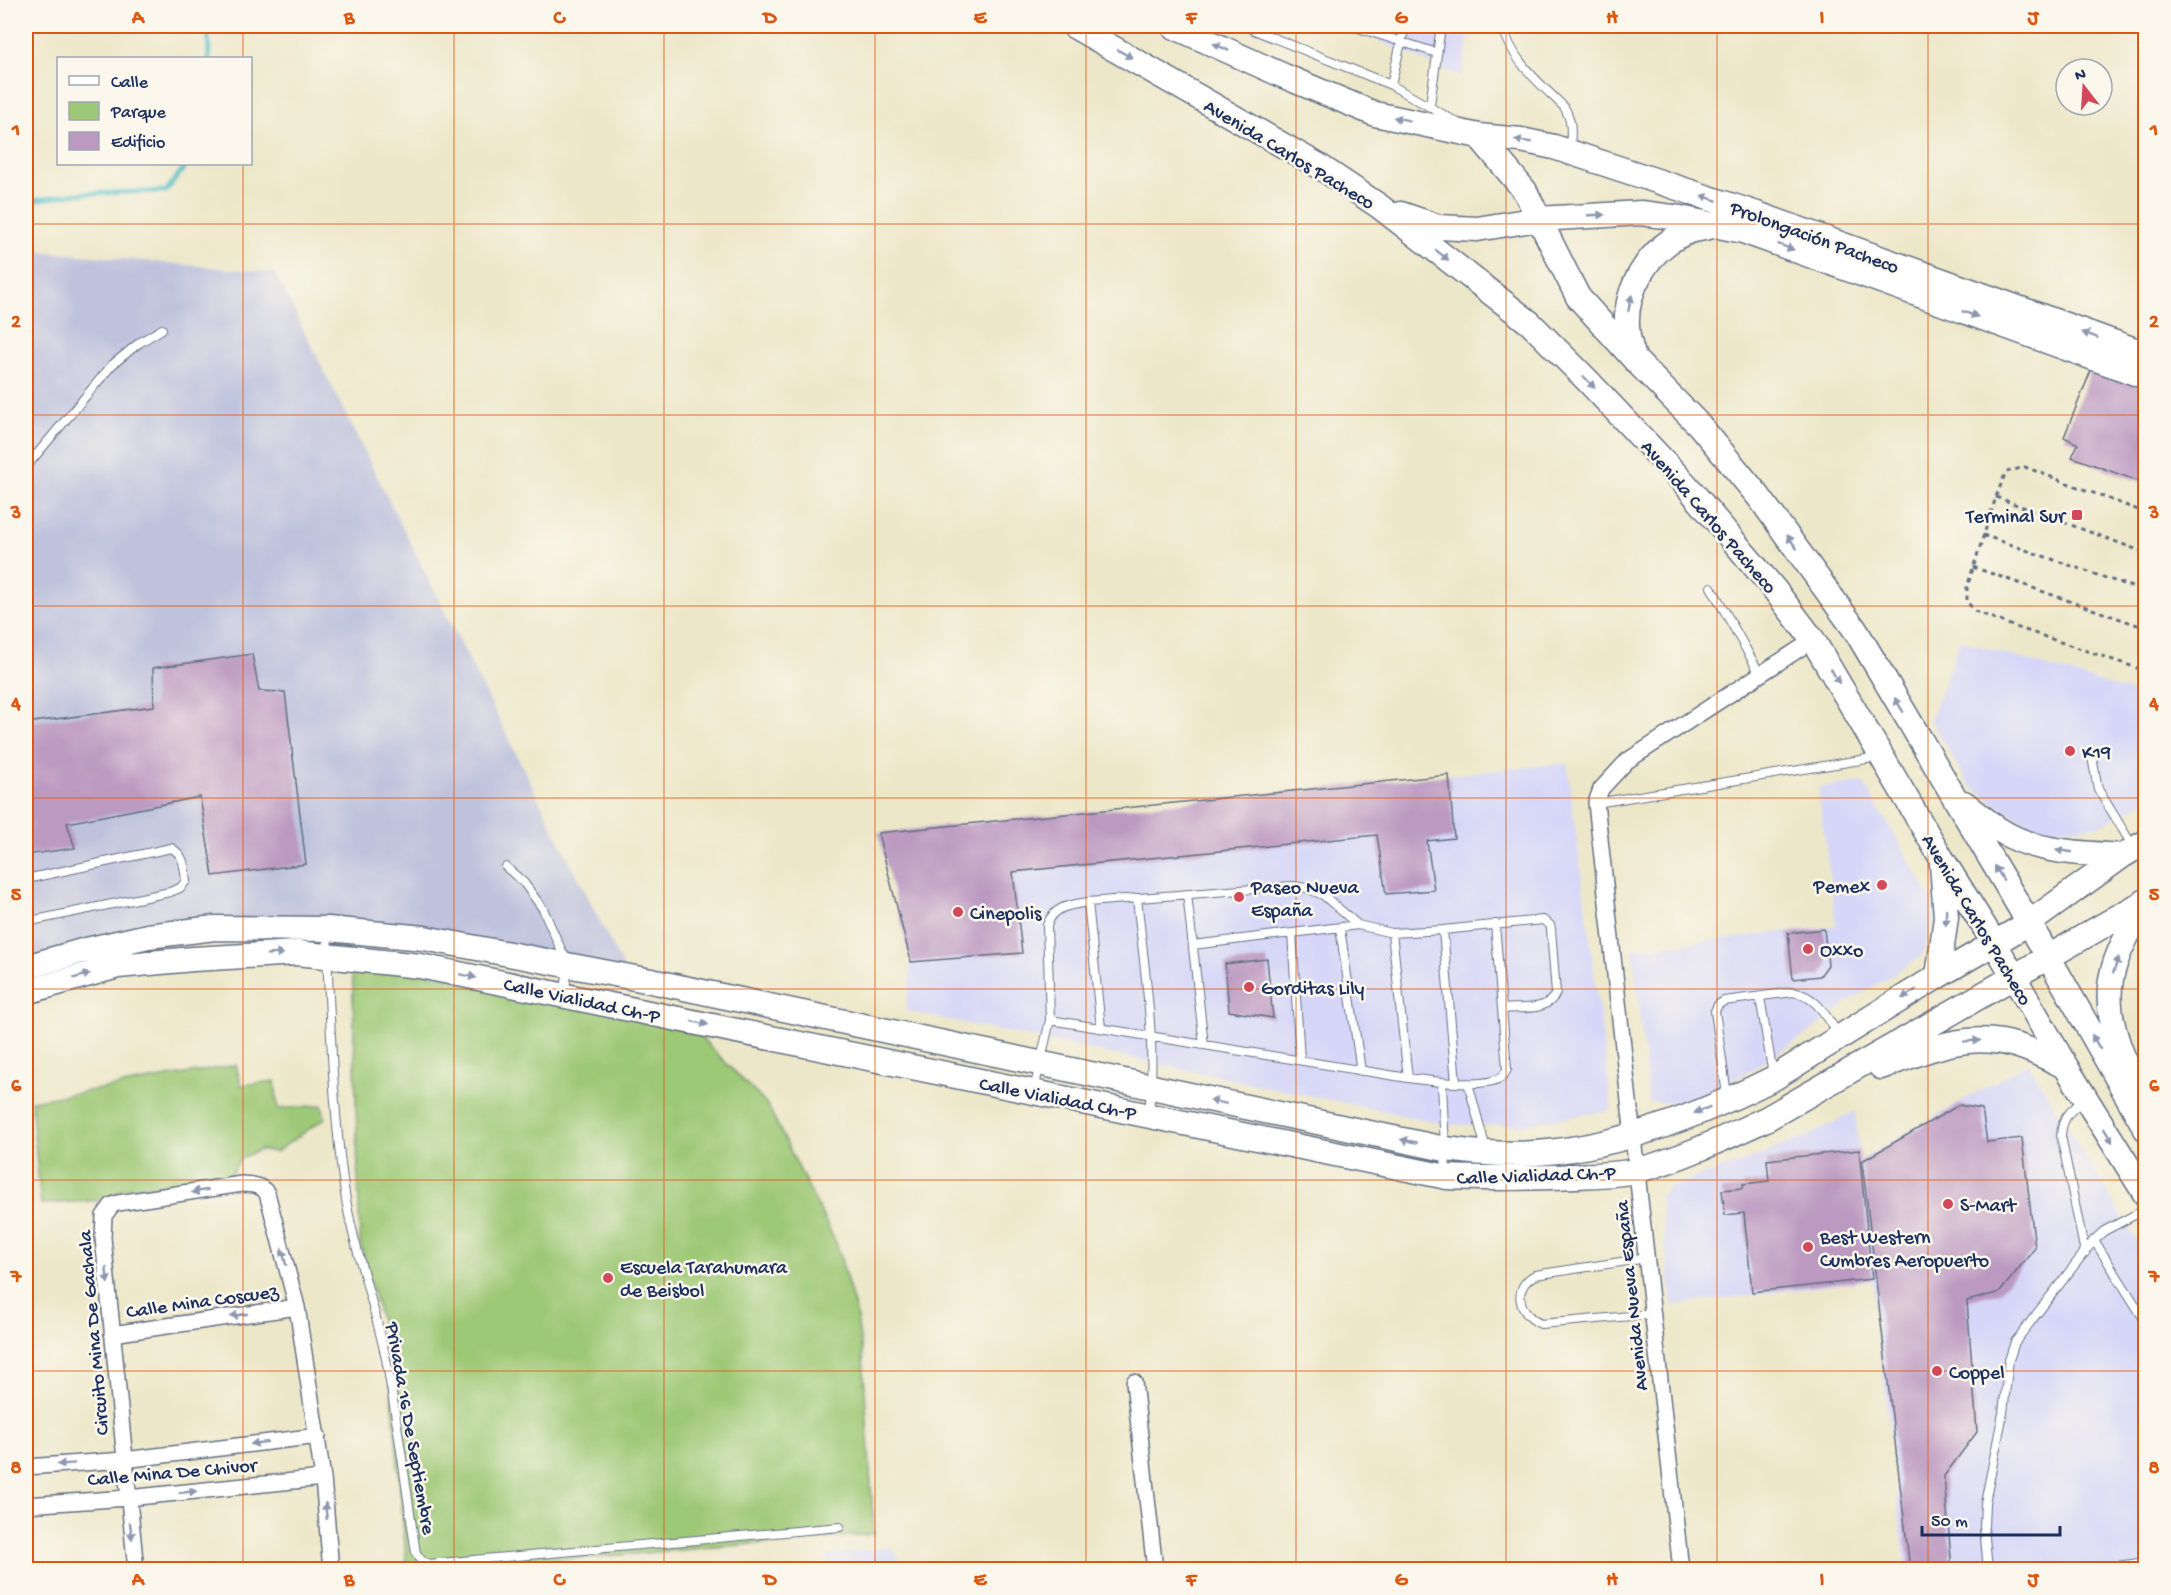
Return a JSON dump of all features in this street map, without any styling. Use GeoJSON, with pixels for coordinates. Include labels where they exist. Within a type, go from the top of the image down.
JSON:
{"type":"FeatureCollection","features":[{"type":"Feature","properties":{"kind":"main road","name":"Avenida Carlos Pacheco"},"geometry":{"type":"LineString","coordinates":[[1074,26],[1319,166],[1379,206],[1530,323],[1687,486],[1813,639],[2066,1067],[2145,1195]]}},
{"type":"Feature","properties":{"kind":"main road"},"geometry":{"type":"LineString","coordinates":[[1173,26],[1375,114],[1479,136]]}},
{"type":"Feature","properties":{"kind":"main road","name":"Avenida Carlos Pacheco"},"geometry":{"type":"LineString","coordinates":[[1479,136],[1525,191],[1578,297],[1635,360],[1700,426],[1759,497],[1856,631],[2029,923],[2145,1129]]}},
{"type":"Feature","properties":{"kind":"main road","name":"Prolongación Pacheco"},"geometry":{"type":"LineString","coordinates":[[1479,136],[1521,140],[1570,152],[1757,214],[2145,354]]}},
{"type":"Feature","properties":{"kind":"main road","name":"Prolongación Pacheco"},"geometry":{"type":"LineString","coordinates":[[1379,206],[1439,227],[1477,229],[1538,219],[1641,213],[1743,231],[2145,377]]}},
{"type":"Feature","properties":{"kind":"main road"},"geometry":{"type":"LineString","coordinates":[[1635,360],[1628,336],[1627,310],[1634,284],[1648,262],[1666,244],[1690,232],[1715,226]]}},
{"type":"Feature","properties":{"kind":"main road"},"geometry":{"type":"LineString","coordinates":[[1952,794],[2001,832],[2046,849],[2066,852],[2134,849]]}},
{"type":"Feature","properties":{"kind":"main road","name":"Calle Vialidad Ch-P"},"geometry":{"type":"LineString","coordinates":[[26,992],[118,966],[193,958],[297,953],[420,966],[1447,1177],[1557,1150],[1633,1135],[1728,1100],[1774,1078],[1938,976],[2029,923],[2134,849]]}},
{"type":"Feature","properties":{"kind":"main road"},"geometry":{"type":"LineString","coordinates":[[1938,976],[1946,918],[1942,859]]}},
{"type":"Feature","properties":{"kind":"main road"},"geometry":{"type":"LineString","coordinates":[[2145,902],[2117,959],[2111,978],[2110,992],[2114,1028],[2124,1060],[2145,1099]]}},
{"type":"Feature","properties":{"kind":"main road","name":"Calle Vialidad Ch-P"},"geometry":{"type":"LineString","coordinates":[[26,967],[148,936],[215,928],[328,929],[424,938],[568,965],[1445,1149],[1491,1166],[1600,1175],[1637,1171],[1717,1142],[1766,1119],[2145,902]]}},
{"type":"Feature","properties":{"kind":"main road"},"geometry":{"type":"LineString","coordinates":[[1817,1091],[1953,1042],[1981,1040],[2002,1042],[2026,1049],[2066,1067]]}},
{"type":"Feature","properties":{"kind":"main road"},"geometry":{"type":"LineString","coordinates":[[2124,1060],[2145,1076]]}},
{"type":"Feature","properties":{"kind":"street"},"geometry":{"type":"LineString","coordinates":[[1596,803],[1601,789],[1627,761],[1813,639]]}},
{"type":"Feature","properties":{"kind":"street","name":"Avenida Nueva España"},"geometry":{"type":"LineString","coordinates":[[1596,803],[1682,1569]]}},
{"type":"Feature","properties":{"kind":"street","name":"Circuito Mina De Gachala"},"geometry":{"type":"LineString","coordinates":[[136,1569],[112,1334],[104,1216],[112,1205],[242,1184],[258,1185],[267,1193],[297,1307],[318,1436],[331,1569]]}},
{"type":"Feature","properties":{"kind":"street","name":"Calle Mina Coscuez"},"geometry":{"type":"LineString","coordinates":[[112,1334],[297,1307]]}},
{"type":"Feature","properties":{"kind":"street"},"geometry":{"type":"LineString","coordinates":[[1134,1382],[1155,1569]]}},
{"type":"Feature","properties":{"kind":"street","name":"Calle Mina De Chivor"},"geometry":{"type":"LineString","coordinates":[[26,1467],[124,1461],[318,1436]]}},
{"type":"Feature","properties":{"kind":"street","name":"Calle Mina De Chivor"},"geometry":{"type":"LineString","coordinates":[[26,1505],[128,1498],[323,1478]]}},
{"type":"Feature","properties":{"kind":"lane"},"geometry":{"type":"LineString","coordinates":[[1244,26],[1392,85],[1430,105],[1479,136]]}},
{"type":"Feature","properties":{"kind":"lane"},"geometry":{"type":"LineString","coordinates":[[1352,26],[1437,52]]}},
{"type":"Feature","properties":{"kind":"lane"},"geometry":{"type":"LineString","coordinates":[[1392,85],[1405,26]]}},
{"type":"Feature","properties":{"kind":"lane"},"geometry":{"type":"LineString","coordinates":[[1430,105],[1441,26]]}},
{"type":"Feature","properties":{"kind":"lane"},"geometry":{"type":"LineString","coordinates":[[1503,26],[1516,59],[1564,107],[1569,115],[1572,124],[1570,152]]}},
{"type":"Feature","properties":{"kind":"lane"},"geometry":{"type":"LineString","coordinates":[[26,467],[112,365],[139,343],[162,329]]}},
{"type":"Feature","properties":{"kind":"lane"},"geometry":{"type":"LineString","coordinates":[[1711,587],[1760,674]]}},
{"type":"Feature","properties":{"kind":"lane"},"geometry":{"type":"LineString","coordinates":[[1596,803],[1881,757]]}},
{"type":"Feature","properties":{"kind":"lane"},"geometry":{"type":"LineString","coordinates":[[2092,758],[2098,789],[2134,849]]}},
{"type":"Feature","properties":{"kind":"lane"},"geometry":{"type":"LineString","coordinates":[[26,879],[171,848],[184,861],[186,881],[180,888],[170,892],[26,922]]}},
{"type":"Feature","properties":{"kind":"lane"},"geometry":{"type":"LineString","coordinates":[[506,867],[525,883],[543,909],[568,965],[565,996]]}},
{"type":"Feature","properties":{"kind":"lane"},"geometry":{"type":"LineString","coordinates":[[1034,1092],[1050,1020],[1047,925],[1049,919],[1059,908],[1088,902],[1293,886],[1306,888],[1323,895],[1358,925]]}},
{"type":"Feature","properties":{"kind":"lane"},"geometry":{"type":"LineString","coordinates":[[1186,894],[1204,1045]]}},
{"type":"Feature","properties":{"kind":"lane"},"geometry":{"type":"LineString","coordinates":[[1137,898],[1150,1035],[1152,1088],[1149,1115]]}},
{"type":"Feature","properties":{"kind":"lane"},"geometry":{"type":"LineString","coordinates":[[1088,902],[1101,1028]]}},
{"type":"Feature","properties":{"kind":"lane"},"geometry":{"type":"LineString","coordinates":[[1193,945],[1358,925],[1392,933],[1543,920],[1550,925],[1551,929],[1556,993],[1554,999],[1544,1006],[1503,1008]]}},
{"type":"Feature","properties":{"kind":"lane"},"geometry":{"type":"LineString","coordinates":[[1050,1020],[1442,1083],[1496,1081],[1505,1074],[1507,1069],[1495,924]]}},
{"type":"Feature","properties":{"kind":"lane"},"geometry":{"type":"LineString","coordinates":[[1340,928],[1361,1071]]}},
{"type":"Feature","properties":{"kind":"lane"},"geometry":{"type":"LineString","coordinates":[[327,955],[328,929]]}},
{"type":"Feature","properties":{"kind":"lane"},"geometry":{"type":"LineString","coordinates":[[1443,930],[1456,1083]]}},
{"type":"Feature","properties":{"kind":"lane"},"geometry":{"type":"LineString","coordinates":[[1292,933],[1300,1060]]}},
{"type":"Feature","properties":{"kind":"lane"},"geometry":{"type":"LineString","coordinates":[[1392,933],[1408,1078]]}},
{"type":"Feature","properties":{"kind":"lane","name":"Privada 16 De Septiembre"},"geometry":{"type":"LineString","coordinates":[[327,955],[335,1106],[344,1188],[386,1361],[416,1553],[422,1561],[429,1564],[840,1527]]}},
{"type":"Feature","properties":{"kind":"lane"},"geometry":{"type":"LineString","coordinates":[[1728,1100],[1715,1011],[1724,1001],[1793,992],[1815,1002],[1841,1037]]}},
{"type":"Feature","properties":{"kind":"lane"},"geometry":{"type":"LineString","coordinates":[[1760,997],[1774,1078]]}},
{"type":"Feature","properties":{"kind":"lane"},"geometry":{"type":"LineString","coordinates":[[1442,1083],[1447,1177]]}},
{"type":"Feature","properties":{"kind":"lane"},"geometry":{"type":"LineString","coordinates":[[1468,1083],[1491,1166]]}},
{"type":"Feature","properties":{"kind":"lane"},"geometry":{"type":"LineString","coordinates":[[2085,1253],[2061,1136],[2061,1125],[2066,1115],[2086,1098]]}},
{"type":"Feature","properties":{"kind":"lane"},"geometry":{"type":"LineString","coordinates":[[1988,1569],[1983,1527],[1985,1503],[2003,1413],[2008,1360],[2015,1342],[2094,1240],[2104,1231],[2145,1209]]}},
{"type":"Feature","properties":{"kind":"lane"},"geometry":{"type":"LineString","coordinates":[[2094,1240],[2145,1322]]}},
{"type":"Feature","properties":{"kind":"lane"},"geometry":{"type":"LineString","coordinates":[[1647,1258],[1535,1275],[1522,1285],[1520,1299],[1524,1311],[1532,1320],[1541,1324],[1653,1314]]}},
{"type":"Feature","properties":{"kind":"lane"},"geometry":{"type":"LineString","coordinates":[[2088,1569],[2145,1562]]}},
{"type":"Feature","properties":{"kind":"path"},"geometry":{"type":"LineString","coordinates":[[2145,513],[2025,467],[2006,472],[1967,587],[1967,602],[1975,611],[2145,671]]}},
{"type":"Feature","properties":{"kind":"path"},"geometry":{"type":"LineString","coordinates":[[1996,497],[2145,553]]}},
{"type":"Feature","properties":{"kind":"path"},"geometry":{"type":"LineString","coordinates":[[1983,535],[2145,592]]}},
{"type":"Feature","properties":{"kind":"path"},"geometry":{"type":"LineString","coordinates":[[1973,567],[2145,628]]}},
{"type":"Feature","properties":{"kind":"shaded area"},"geometry":{"type":"Polygon","coordinates":[[[1347,26],[1471,26],[1461,77],[1347,26]]]}},
{"type":"Feature","properties":{"kind":"shaded area"},"geometry":{"type":"Polygon","coordinates":[[[26,250],[275,273],[627,975],[298,920],[26,962],[26,250]]]}},
{"type":"Feature","properties":{"kind":"shaded area","name":"K19"},"geometry":{"type":"Polygon","coordinates":[[[1960,640],[2145,696],[2145,802],[2101,825],[2044,830],[2011,815],[1969,785],[1930,720],[1960,640]]]}},
{"type":"Feature","properties":{"kind":"shaded area","name":"Paseo Nueva España"},"geometry":{"type":"Polygon","coordinates":[[[1567,763],[1612,1110],[1520,1125],[1450,1125],[906,1011],[911,962],[878,833],[1567,763]]]}},
{"type":"Feature","properties":{"kind":"shaded area"},"geometry":{"type":"Polygon","coordinates":[[[1863,782],[1930,896],[1936,914],[1922,956],[1847,1003],[1803,1037],[1747,1072],[1688,1101],[1649,1103],[1633,949],[1836,926],[1818,788],[1863,782]]]}},
{"type":"Feature","properties":{"kind":"shaded area"},"geometry":{"type":"Polygon","coordinates":[[[2028,1063],[2145,1254],[2145,1569],[1832,1569],[1905,1562],[1872,1280],[1672,1305],[1660,1196],[1670,1186],[1743,1162],[1808,1136],[1855,1111],[1860,1160],[2028,1063]]]}},
{"type":"Feature","properties":{"kind":"shaded area"},"geometry":{"type":"Polygon","coordinates":[[[892,1547],[904,1569],[828,1569],[827,1555],[892,1547]]]}},
{"type":"Feature","properties":{"kind":"green space","name":"Escuela Tarahumara de Beisbol"},"geometry":{"type":"Polygon","coordinates":[[[352,959],[684,1020],[768,1106],[837,1245],[856,1312],[863,1358],[874,1534],[450,1569],[407,1569],[388,1348],[360,1242],[352,959]]]}},
{"type":"Feature","properties":{"kind":"green space"},"geometry":{"type":"Polygon","coordinates":[[[236,1065],[241,1085],[275,1081],[278,1109],[322,1105],[325,1118],[276,1152],[260,1150],[241,1158],[232,1173],[224,1179],[123,1189],[106,1200],[41,1204],[31,1101],[236,1065]]]}},
{"type":"Feature","properties":{"kind":"building"},"geometry":{"type":"Polygon","coordinates":[[[2092,368],[2146,388],[2146,484],[2072,457],[2078,444],[2064,437],[2092,368]]]}},
{"type":"Feature","properties":{"kind":"building"},"geometry":{"type":"Polygon","coordinates":[[[252,654],[259,691],[285,692],[306,864],[213,876],[200,797],[67,823],[75,848],[26,855],[26,723],[154,706],[153,668],[252,654]]]}},
{"type":"Feature","properties":{"kind":"building"},"geometry":{"type":"Polygon","coordinates":[[[1449,775],[1454,838],[1427,841],[1434,890],[1386,894],[1377,835],[1013,872],[1022,953],[911,962],[878,833],[1449,775]]]}},
{"type":"Feature","properties":{"kind":"building","name":"Oxxo"},"geometry":{"type":"Polygon","coordinates":[[[1824,929],[1828,965],[1820,976],[1793,979],[1788,933],[1824,929]]]}},
{"type":"Feature","properties":{"kind":"building","name":"Gorditas Lily"},"geometry":{"type":"Polygon","coordinates":[[[1267,959],[1273,1018],[1229,1011],[1225,964],[1267,959]]]}},
{"type":"Feature","properties":{"kind":"building"},"geometry":{"type":"Polygon","coordinates":[[[1959,1105],[1982,1109],[1987,1142],[2022,1138],[2035,1248],[2000,1292],[1967,1301],[1977,1432],[1944,1476],[1952,1570],[1910,1570],[1862,1161],[1959,1105]]]}},
{"type":"Feature","properties":{"kind":"building","name":"Best Western Cumbres Aeropuerto"},"geometry":{"type":"Polygon","coordinates":[[[1859,1150],[1872,1279],[1752,1292],[1744,1213],[1725,1215],[1722,1190],[1743,1188],[1743,1184],[1769,1181],[1767,1160],[1859,1150]]]}},
{"type":"Feature","properties":{"kind":"waterway"},"geometry":{"type":"LineString","coordinates":[[208,26],[209,57]]}},
{"type":"Feature","properties":{"kind":"waterway"},"geometry":{"type":"LineString","coordinates":[[26,202],[73,194],[166,191],[186,165]]}},
{"type":"Feature","properties":{"kind":"place","name":"Terminal Sur"},"geometry":{"type":"Point","coordinates":[2077,515]}},
{"type":"Feature","properties":{"kind":"place","name":"K19"},"geometry":{"type":"Point","coordinates":[2070,751]}},
{"type":"Feature","properties":{"kind":"place","name":"Pemex"},"geometry":{"type":"Point","coordinates":[1882,885]}},
{"type":"Feature","properties":{"kind":"place","name":"Paseo Nueva España"},"geometry":{"type":"Point","coordinates":[1239,897]}},
{"type":"Feature","properties":{"kind":"place","name":"Cinepolis"},"geometry":{"type":"Point","coordinates":[958,912]}},
{"type":"Feature","properties":{"kind":"place","name":"Oxxo"},"geometry":{"type":"Point","coordinates":[1808,949]}},
{"type":"Feature","properties":{"kind":"place","name":"Gorditas Lily"},"geometry":{"type":"Point","coordinates":[1249,987]}},
{"type":"Feature","properties":{"kind":"place","name":"S-Mart"},"geometry":{"type":"Point","coordinates":[1948,1204]}},
{"type":"Feature","properties":{"kind":"place","name":"Best Western Cumbres Aeropuerto"},"geometry":{"type":"Point","coordinates":[1808,1247]}},
{"type":"Feature","properties":{"kind":"place","name":"Escuela Tarahumara de Beisbol"},"geometry":{"type":"Point","coordinates":[608,1278]}},
{"type":"Feature","properties":{"kind":"place","name":"Coppel"},"geometry":{"type":"Point","coordinates":[1937,1371]}}]}
